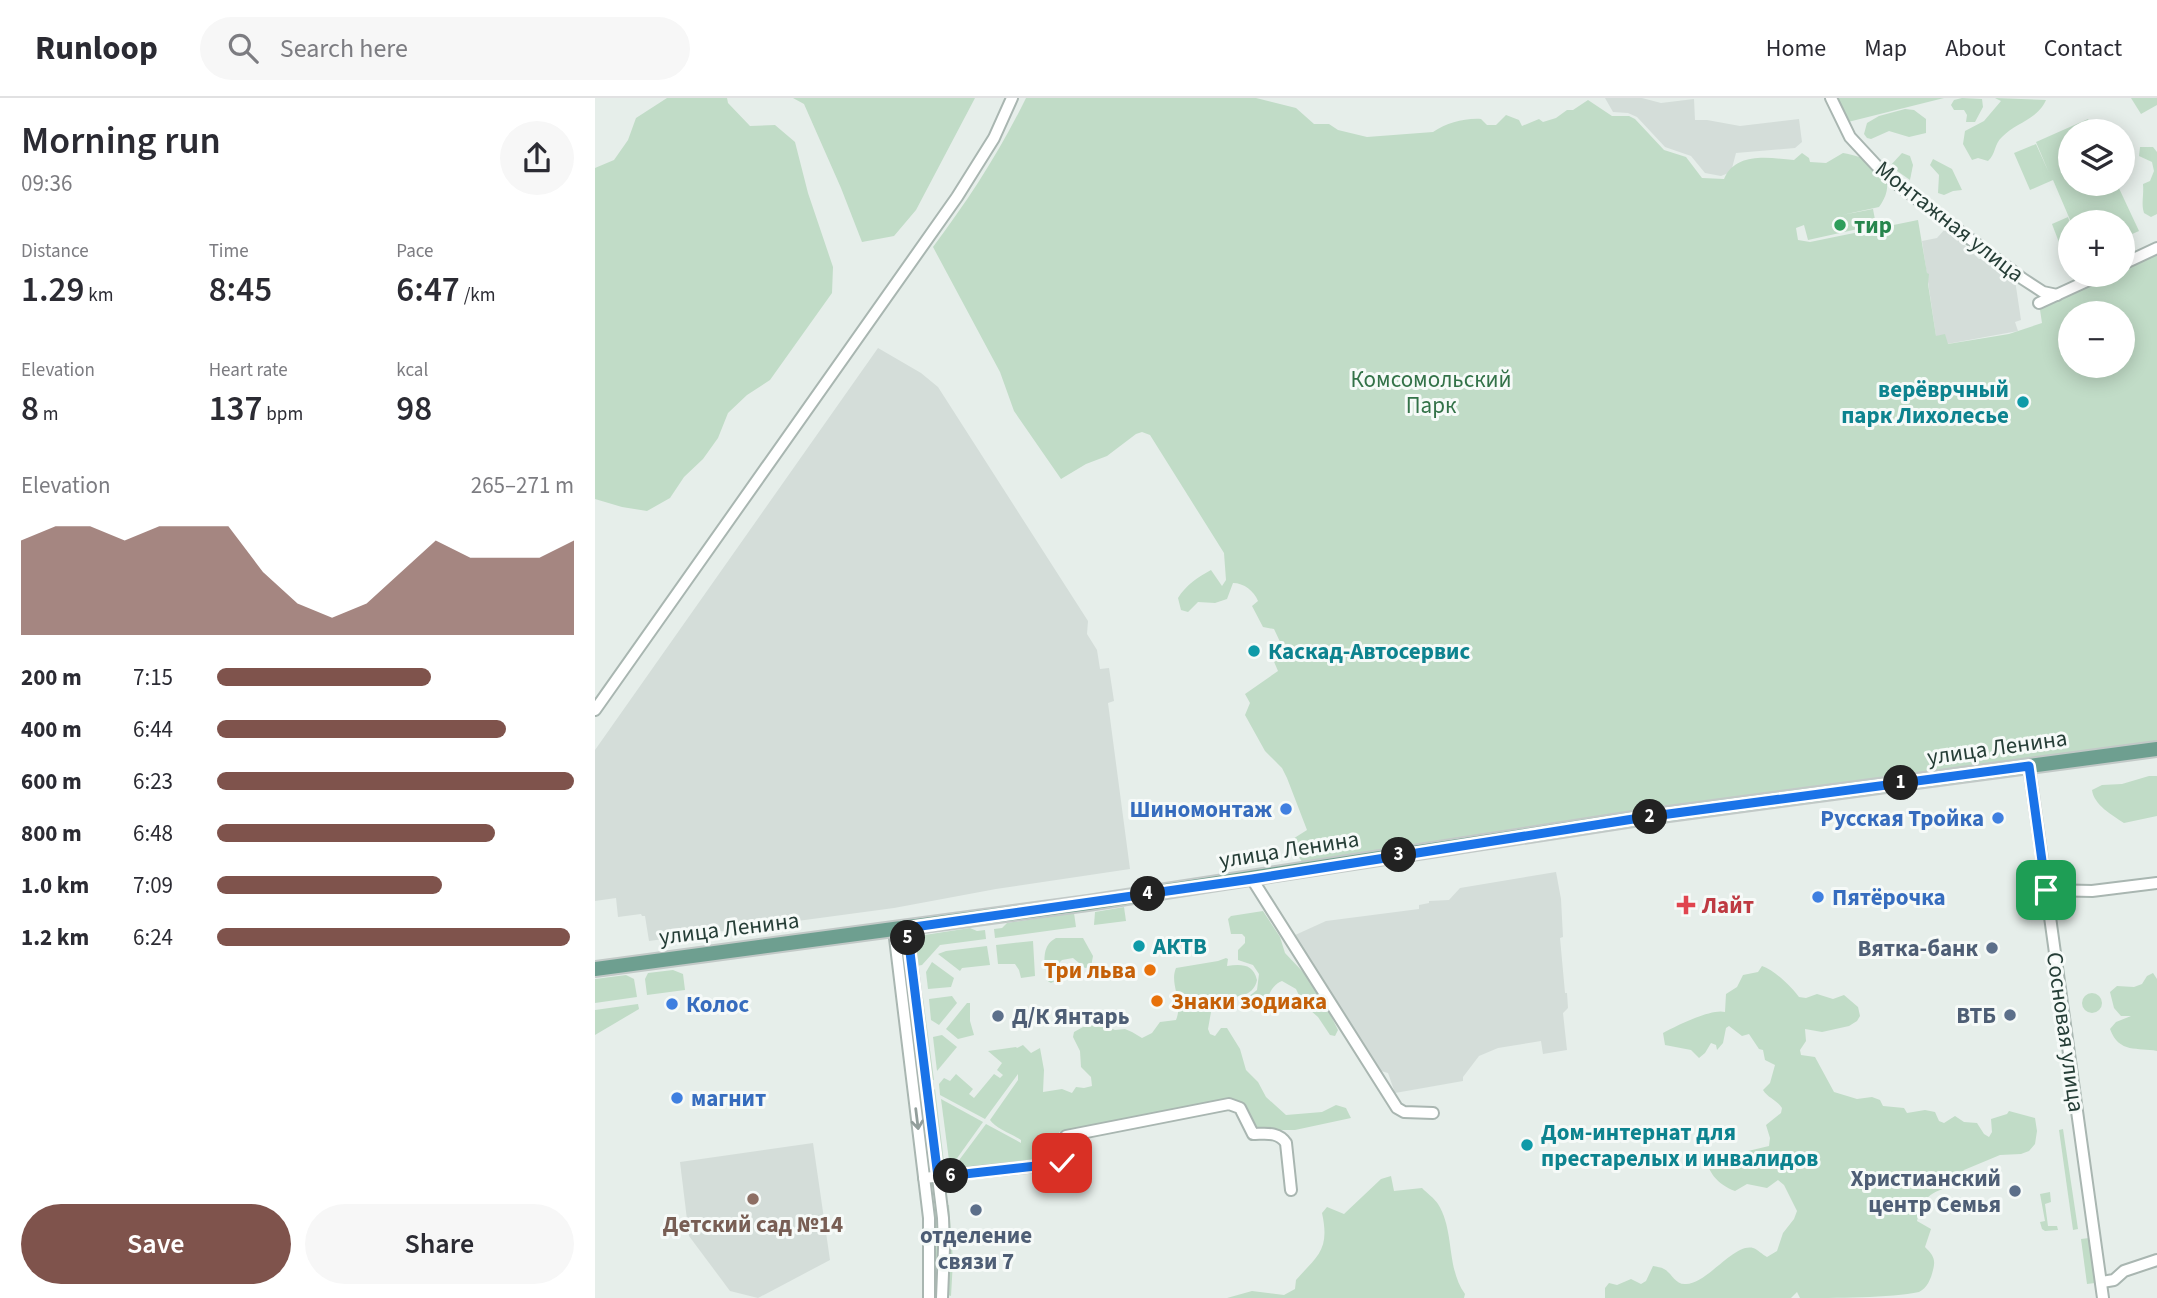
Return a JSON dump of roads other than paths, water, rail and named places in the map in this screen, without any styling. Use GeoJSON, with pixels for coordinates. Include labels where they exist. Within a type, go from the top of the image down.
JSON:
{"type":"FeatureCollection","features":[{"type":"Feature","properties":{"kind":"main road","name":"улица Ленина"},"geometry":{"type":"LineString","coordinates":[[595,969],[1252,879],[1646,817],[2157,749]]}},
{"type":"Feature","properties":{"kind":"street"},"geometry":{"type":"LineString","coordinates":[[595,710],[957,197],[994,138],[1012,98]]}},
{"type":"Feature","properties":{"kind":"street","name":"Монтажная улица"},"geometry":{"type":"LineString","coordinates":[[1831,98],[1850,137],[1897,184],[2030,284],[2043,292],[2057,295]]}},
{"type":"Feature","properties":{"kind":"street"},"geometry":{"type":"LineString","coordinates":[[2135,258],[2157,248]]}},
{"type":"Feature","properties":{"kind":"street"},"geometry":{"type":"LineString","coordinates":[[2039,303],[2074,287]]}},
{"type":"Feature","properties":{"kind":"street","name":"Сосновая улица"},"geometry":{"type":"LineString","coordinates":[[2029,766],[2103,1298]]}},
{"type":"Feature","properties":{"kind":"street"},"geometry":{"type":"LineString","coordinates":[[1252,879],[1397,1108],[1404,1112],[1433,1113]]}},
{"type":"Feature","properties":{"kind":"street"},"geometry":{"type":"LineString","coordinates":[[2046,890],[2092,891],[2157,883]]}},
{"type":"Feature","properties":{"kind":"street"},"geometry":{"type":"LineString","coordinates":[[900,929],[938,1177],[944,1248],[943,1298]]}},
{"type":"Feature","properties":{"kind":"street"},"geometry":{"type":"LineString","coordinates":[[900,929],[930,1235],[929,1298]]}},
{"type":"Feature","properties":{"kind":"street"},"geometry":{"type":"LineString","coordinates":[[924,1178],[1065,1163],[1062,1142],[1066,1136],[1229,1104],[1240,1108],[1253,1134],[1282,1137],[1286,1143],[1291,1190]]}},
{"type":"Feature","properties":{"kind":"street"},"geometry":{"type":"LineString","coordinates":[[2102,1282],[2157,1260]]}},
{"type":"Feature","properties":{"kind":"place","name":"тир"},"geometry":{"type":"Point","coordinates":[1840,225]}},
{"type":"Feature","properties":{"kind":"place","name":"верёврчный парк Лихолесье"},"geometry":{"type":"Point","coordinates":[2023,402]}},
{"type":"Feature","properties":{"kind":"place","name":"Каскад-Автосервис"},"geometry":{"type":"Point","coordinates":[1254,651]}},
{"type":"Feature","properties":{"kind":"place","name":"Шиномонтаж"},"geometry":{"type":"Point","coordinates":[1286,809]}},
{"type":"Feature","properties":{"kind":"place","name":"Русская Тройка"},"geometry":{"type":"Point","coordinates":[1998,818]}},
{"type":"Feature","properties":{"kind":"place","name":"Пятёрочка"},"geometry":{"type":"Point","coordinates":[1818,897]}},
{"type":"Feature","properties":{"kind":"place","name":"Лайт"},"geometry":{"type":"Point","coordinates":[1686,905]}},
{"type":"Feature","properties":{"kind":"place","name":"АКТВ"},"geometry":{"type":"Point","coordinates":[1139,946]}},
{"type":"Feature","properties":{"kind":"place","name":"Вятка-банк"},"geometry":{"type":"Point","coordinates":[1992,948]}},
{"type":"Feature","properties":{"kind":"place","name":"Три льва"},"geometry":{"type":"Point","coordinates":[1150,970]}},
{"type":"Feature","properties":{"kind":"place","name":"Знаки зодиака"},"geometry":{"type":"Point","coordinates":[1157,1001]}},
{"type":"Feature","properties":{"kind":"place","name":"Колос"},"geometry":{"type":"Point","coordinates":[672,1004]}},
{"type":"Feature","properties":{"kind":"place","name":"ВТБ"},"geometry":{"type":"Point","coordinates":[2010,1015]}},
{"type":"Feature","properties":{"kind":"place","name":"Д/К Янтарь"},"geometry":{"type":"Point","coordinates":[998,1016]}},
{"type":"Feature","properties":{"kind":"place","name":"магнит"},"geometry":{"type":"Point","coordinates":[677,1098]}},
{"type":"Feature","properties":{"kind":"place","name":"Дом-интернат для престарелых и инвалидов"},"geometry":{"type":"Point","coordinates":[1527,1145]}},
{"type":"Feature","properties":{"kind":"place","name":"Христианский центр Семья"},"geometry":{"type":"Point","coordinates":[2015,1191]}},
{"type":"Feature","properties":{"kind":"place","name":"Детский сад №14"},"geometry":{"type":"Point","coordinates":[753,1199]}},
{"type":"Feature","properties":{"kind":"place","name":"отделение связи 7"},"geometry":{"type":"Point","coordinates":[976,1210]}},
{"type":"Feature","properties":{"kind":"park label","name":"Комсомольский Парк"},"geometry":{"type":"Point","coordinates":[1431,392]}}]}
